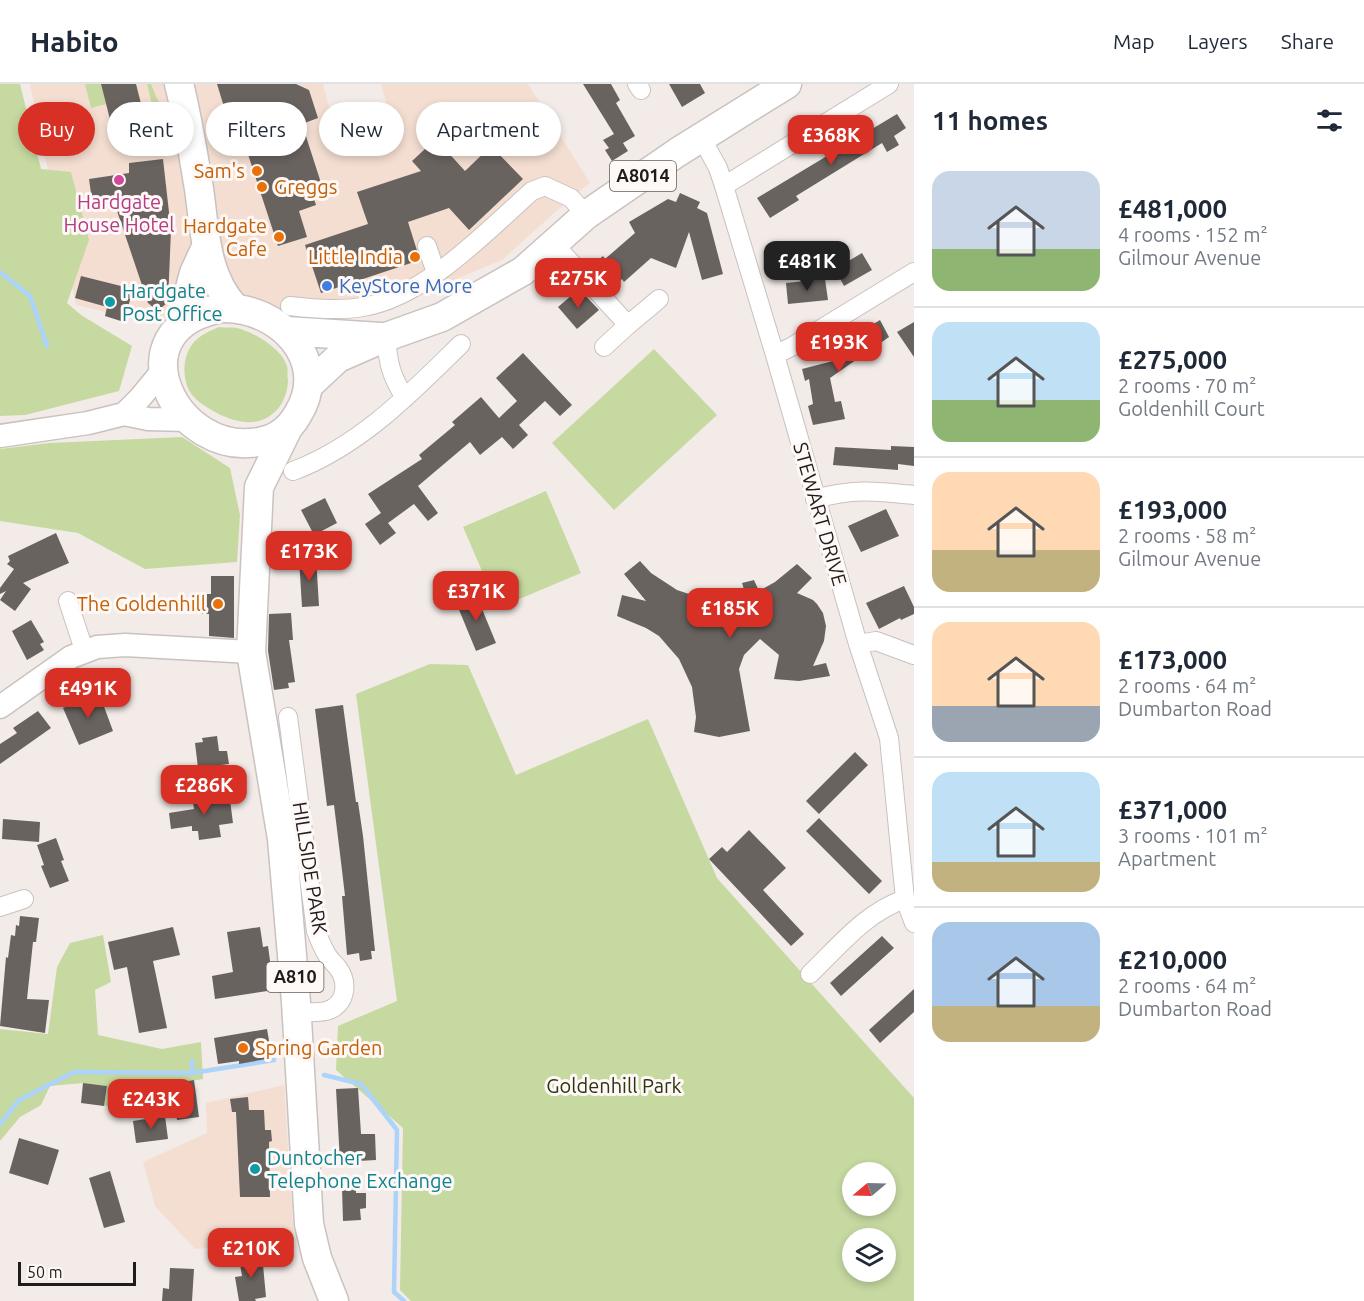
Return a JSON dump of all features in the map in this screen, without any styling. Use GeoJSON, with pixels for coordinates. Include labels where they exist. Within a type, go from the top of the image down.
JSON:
{"type":"FeatureCollection","features":[{"type":"Feature","properties":{"kind":"main road"},"geometry":{"type":"LineString","coordinates":[[179,84],[191,141],[206,247],[220,287],[235,308]]}},
{"type":"Feature","properties":{"kind":"main road","name":"A8014"},"geometry":{"type":"LineString","coordinates":[[309,386],[338,358],[386,337],[442,317],[523,271],[586,215],[700,137],[787,84]]}},
{"type":"Feature","properties":{"kind":"main road"},"geometry":{"type":"LineString","coordinates":[[180,326],[194,273],[206,247]]}},
{"type":"Feature","properties":{"kind":"main road"},"geometry":{"type":"LineString","coordinates":[[288,428],[265,441],[243,443],[211,434],[188,420],[170,396],[164,369],[166,348],[170,338],[180,326],[212,310],[235,308],[267,320],[288,319],[293,339],[304,357],[309,386]]}},
{"type":"Feature","properties":{"kind":"main road","name":"A8014"},"geometry":{"type":"LineString","coordinates":[[288,319],[386,337]]}},
{"type":"Feature","properties":{"kind":"main road","name":"A810"},"geometry":{"type":"LineString","coordinates":[[309,386],[300,411],[288,428],[260,488],[251,652],[282,839],[297,1012],[309,1224],[317,1258],[334,1301]]}},
{"type":"Feature","properties":{"kind":"main road","name":"A810"},"geometry":{"type":"LineString","coordinates":[[243,443],[260,488]]}},
{"type":"Feature","properties":{"kind":"street"},"geometry":{"type":"LineString","coordinates":[[724,186],[889,84]]}},
{"type":"Feature","properties":{"kind":"street","name":"STEWART DRIVE"},"geometry":{"type":"LineString","coordinates":[[700,137],[718,168],[724,186],[858,644],[889,738],[905,899],[914,923]]}},
{"type":"Feature","properties":{"kind":"street"},"geometry":{"type":"LineString","coordinates":[[288,319],[319,310],[364,307],[426,281],[538,188],[544,186],[571,198],[586,215]]}},
{"type":"Feature","properties":{"kind":"street"},"geometry":{"type":"LineString","coordinates":[[554,244],[628,325]]}},
{"type":"Feature","properties":{"kind":"street"},"geometry":{"type":"LineString","coordinates":[[427,246],[436,273]]}},
{"type":"Feature","properties":{"kind":"street"},"geometry":{"type":"LineString","coordinates":[[775,355],[914,273]]}},
{"type":"Feature","properties":{"kind":"street"},"geometry":{"type":"LineString","coordinates":[[604,347],[659,299]]}},
{"type":"Feature","properties":{"kind":"street"},"geometry":{"type":"LineString","coordinates":[[386,337],[388,364],[393,380],[405,398]]}},
{"type":"Feature","properties":{"kind":"street"},"geometry":{"type":"LineString","coordinates":[[293,471],[316,463],[364,432],[405,398],[462,344]]}},
{"type":"Feature","properties":{"kind":"street"},"geometry":{"type":"LineString","coordinates":[[124,414],[140,399],[164,369]]}},
{"type":"Feature","properties":{"kind":"street"},"geometry":{"type":"LineString","coordinates":[[0,436],[87,423],[124,414],[148,419],[188,420]]}},
{"type":"Feature","properties":{"kind":"street"},"geometry":{"type":"LineString","coordinates":[[815,499],[840,492],[865,490],[914,495]]}},
{"type":"Feature","properties":{"kind":"street"},"geometry":{"type":"LineString","coordinates":[[68,601],[84,650]]}},
{"type":"Feature","properties":{"kind":"street"},"geometry":{"type":"LineString","coordinates":[[858,644],[876,641],[914,655]]}},
{"type":"Feature","properties":{"kind":"street"},"geometry":{"type":"LineString","coordinates":[[0,707],[52,669],[84,650],[97,647],[125,645],[251,652]]}},
{"type":"Feature","properties":{"kind":"street","name":"HILLSIDE PARK"},"geometry":{"type":"LineString","coordinates":[[288,717],[316,931],[331,961],[339,969],[344,982],[344,995],[338,1005],[328,1011],[297,1012]]}},
{"type":"Feature","properties":{"kind":"street"},"geometry":{"type":"LineString","coordinates":[[0,907],[24,899]]}},
{"type":"Feature","properties":{"kind":"street"},"geometry":{"type":"LineString","coordinates":[[810,974],[858,927],[883,908],[905,899]]}},
{"type":"Feature","properties":{"kind":"shaded area"},"geometry":{"type":"Polygon","coordinates":[[[30,84],[323,84],[328,102],[319,102],[319,156],[404,156],[404,102],[386,102],[381,84],[528,84],[539,102],[416,102],[416,156],[561,156],[561,137],[590,183],[502,260],[375,313],[312,318],[286,313],[140,320],[76,305],[45,156],[95,156],[95,102],[34,102],[30,84]]]}},
{"type":"Feature","properties":{"kind":"shaded area"},"geometry":{"type":"Polygon","coordinates":[[[284,1085],[294,1240],[195,1249],[155,1206],[143,1162],[207,1133],[206,1103],[284,1085]]]}},
{"type":"Feature","properties":{"kind":"green space"},"geometry":{"type":"Polygon","coordinates":[[[0,84],[20,84],[24,102],[18,102],[18,156],[38,156],[41,169],[71,172],[89,240],[67,303],[81,315],[132,346],[119,391],[25,415],[0,416],[0,84]]]}},
{"type":"Feature","properties":{"kind":"green space"},"geometry":{"type":"Polygon","coordinates":[[[85,84],[101,84],[106,104],[95,107],[95,102],[90,102],[85,84]]]}},
{"type":"Feature","properties":{"kind":"green space"},"geometry":{"type":"Polygon","coordinates":[[[147,84],[151,84],[158,102],[151,102],[147,84]]]}},
{"type":"Feature","properties":{"kind":"green space"},"geometry":{"type":"Polygon","coordinates":[[[219,327],[237,328],[251,333],[266,342],[284,360],[288,380],[286,393],[280,406],[266,418],[249,422],[223,416],[205,406],[190,392],[184,372],[188,352],[198,339],[219,327]]]}},
{"type":"Feature","properties":{"kind":"green space"},"geometry":{"type":"Polygon","coordinates":[[[654,349],[717,415],[614,510],[552,443],[654,349]]]}},
{"type":"Feature","properties":{"kind":"green space"},"geometry":{"type":"Polygon","coordinates":[[[182,437],[230,468],[240,515],[237,562],[145,569],[78,533],[0,521],[0,449],[50,443],[182,437]]]}},
{"type":"Feature","properties":{"kind":"green space"},"geometry":{"type":"Polygon","coordinates":[[[546,491],[581,573],[498,608],[463,527],[546,491]]]}},
{"type":"Feature","properties":{"kind":"green space","name":"Goldenhill Park"},"geometry":{"type":"Polygon","coordinates":[[[430,664],[468,665],[516,775],[648,719],[717,878],[914,1098],[914,1301],[411,1301],[400,1290],[403,1128],[336,1070],[338,1026],[397,1001],[356,694],[430,664]]]}},
{"type":"Feature","properties":{"kind":"green space"},"geometry":{"type":"Polygon","coordinates":[[[103,935],[111,982],[95,990],[98,1035],[162,1049],[201,1042],[203,1079],[172,1084],[173,1096],[104,1106],[107,1086],[83,1083],[50,1086],[41,1105],[20,1117],[0,1141],[0,1029],[48,1034],[57,967],[70,943],[103,935]]]}},
{"type":"Feature","properties":{"kind":"building"},"geometry":{"type":"Polygon","coordinates":[[[101,84],[136,84],[141,102],[107,102],[107,108],[101,84]]]}},
{"type":"Feature","properties":{"kind":"building"},"geometry":{"type":"Polygon","coordinates":[[[217,84],[296,84],[309,90],[318,118],[307,122],[307,102],[223,102],[217,84]]]}},
{"type":"Feature","properties":{"kind":"building"},"geometry":{"type":"Polygon","coordinates":[[[583,84],[611,84],[620,100],[616,103],[635,136],[623,143],[628,151],[612,161],[605,150],[609,148],[603,140],[614,134],[583,84]]]}},
{"type":"Feature","properties":{"kind":"building"},"geometry":{"type":"Polygon","coordinates":[[[669,84],[700,84],[705,93],[682,107],[669,84]]]}},
{"type":"Feature","properties":{"kind":"building"},"geometry":{"type":"Polygon","coordinates":[[[897,114],[906,128],[894,136],[899,145],[887,152],[882,143],[796,196],[799,200],[770,218],[757,198],[897,114]]]}},
{"type":"Feature","properties":{"kind":"building"},"geometry":{"type":"Polygon","coordinates":[[[307,139],[323,189],[312,193],[316,205],[299,211],[307,237],[278,246],[249,156],[307,156],[307,139]]]}},
{"type":"Feature","properties":{"kind":"building"},"geometry":{"type":"Polygon","coordinates":[[[417,156],[451,156],[465,171],[481,156],[501,156],[523,179],[469,230],[449,208],[408,222],[420,260],[321,293],[305,245],[368,224],[357,192],[421,171],[412,161],[417,156]]]}},
{"type":"Feature","properties":{"kind":"building"},"geometry":{"type":"Polygon","coordinates":[[[163,159],[171,230],[168,302],[160,309],[148,303],[115,205],[93,208],[89,179],[129,173],[129,163],[163,159]]]}},
{"type":"Feature","properties":{"kind":"building"},"geometry":{"type":"Polygon","coordinates":[[[680,193],[700,202],[697,208],[707,213],[723,274],[702,280],[689,232],[676,268],[651,258],[624,282],[622,279],[611,289],[590,267],[603,256],[605,259],[635,233],[629,222],[668,199],[676,202],[680,193]]]}},
{"type":"Feature","properties":{"kind":"building"},"geometry":{"type":"Polygon","coordinates":[[[862,253],[872,270],[844,286],[835,269],[862,253]]]}},
{"type":"Feature","properties":{"kind":"building","name":"Hardgate Post Office"},"geometry":{"type":"Polygon","coordinates":[[[81,276],[133,289],[124,322],[105,316],[107,307],[75,298],[81,276]]]}},
{"type":"Feature","properties":{"kind":"building"},"geometry":{"type":"Polygon","coordinates":[[[825,279],[828,300],[788,304],[786,283],[825,279]]]}},
{"type":"Feature","properties":{"kind":"building"},"geometry":{"type":"Polygon","coordinates":[[[579,289],[599,310],[577,329],[558,307],[579,289]]]}},
{"type":"Feature","properties":{"kind":"building"},"geometry":{"type":"Polygon","coordinates":[[[880,320],[889,337],[830,378],[835,402],[841,401],[845,419],[813,425],[808,406],[813,404],[809,379],[805,381],[802,369],[833,361],[828,352],[880,320]]]}},
{"type":"Feature","properties":{"kind":"building"},"geometry":{"type":"Polygon","coordinates":[[[914,322],[914,357],[897,332],[914,322]]]}},
{"type":"Feature","properties":{"kind":"building"},"geometry":{"type":"Polygon","coordinates":[[[523,353],[572,405],[560,416],[545,401],[519,425],[528,435],[513,449],[502,437],[480,455],[470,442],[418,486],[438,513],[428,521],[414,504],[388,523],[396,533],[380,545],[365,524],[381,513],[368,494],[422,459],[419,455],[455,425],[452,422],[481,397],[499,418],[517,401],[496,378],[523,353]]]}},
{"type":"Feature","properties":{"kind":"building"},"geometry":{"type":"Polygon","coordinates":[[[891,446],[914,447],[914,466],[898,464],[898,470],[833,465],[835,447],[891,450],[891,446]]]}},
{"type":"Feature","properties":{"kind":"building"},"geometry":{"type":"Polygon","coordinates":[[[325,498],[337,523],[314,535],[301,510],[325,498]]]}},
{"type":"Feature","properties":{"kind":"building"},"geometry":{"type":"Polygon","coordinates":[[[886,509],[899,536],[861,552],[848,526],[886,509]]]}},
{"type":"Feature","properties":{"kind":"building"},"geometry":{"type":"Polygon","coordinates":[[[56,533],[69,563],[23,583],[31,589],[15,611],[0,600],[6,591],[0,594],[0,588],[14,569],[7,564],[10,561],[8,556],[56,533]]]}},
{"type":"Feature","properties":{"kind":"building"},"geometry":{"type":"Polygon","coordinates":[[[316,557],[319,606],[302,607],[299,558],[316,557]]]}},
{"type":"Feature","properties":{"kind":"building"},"geometry":{"type":"Polygon","coordinates":[[[640,561],[651,573],[677,590],[692,595],[721,599],[746,596],[742,583],[754,580],[759,591],[775,582],[797,564],[812,578],[797,593],[817,604],[823,613],[826,626],[824,641],[813,666],[826,663],[830,676],[799,681],[774,679],[779,655],[760,639],[744,655],[739,669],[750,731],[719,737],[694,732],[696,717],[692,687],[679,659],[659,636],[617,616],[622,595],[646,601],[624,574],[640,561]]]}},
{"type":"Feature","properties":{"kind":"building","name":"The Goldenhill"},"geometry":{"type":"Polygon","coordinates":[[[211,576],[234,576],[234,638],[209,636],[209,614],[202,614],[202,594],[211,594],[211,576]]]}},
{"type":"Feature","properties":{"kind":"building"},"geometry":{"type":"Polygon","coordinates":[[[904,586],[914,607],[914,614],[901,620],[900,618],[879,629],[866,603],[904,586]]]}},
{"type":"Feature","properties":{"kind":"building"},"geometry":{"type":"Polygon","coordinates":[[[475,592],[496,643],[476,651],[455,600],[475,592]]]}},
{"type":"Feature","properties":{"kind":"building"},"geometry":{"type":"Polygon","coordinates":[[[291,613],[293,640],[289,640],[295,682],[288,683],[289,688],[274,690],[268,651],[269,614],[291,613]]]}},
{"type":"Feature","properties":{"kind":"building"},"geometry":{"type":"Polygon","coordinates":[[[31,620],[44,642],[40,644],[44,650],[27,660],[12,631],[31,620]]]}},
{"type":"Feature","properties":{"kind":"building"},"geometry":{"type":"Polygon","coordinates":[[[99,693],[113,731],[79,745],[63,708],[99,693]]]}},
{"type":"Feature","properties":{"kind":"building"},"geometry":{"type":"Polygon","coordinates":[[[343,705],[363,836],[375,951],[371,951],[372,959],[360,961],[359,953],[347,955],[342,896],[345,896],[334,805],[327,806],[315,709],[343,705]]]}},
{"type":"Feature","properties":{"kind":"building"},"geometry":{"type":"Polygon","coordinates":[[[38,711],[51,728],[0,764],[0,744],[17,733],[13,728],[38,711]]]}},
{"type":"Feature","properties":{"kind":"building"},"geometry":{"type":"Polygon","coordinates":[[[217,736],[219,751],[227,751],[229,764],[198,768],[195,743],[203,742],[202,738],[217,736]]]}},
{"type":"Feature","properties":{"kind":"building"},"geometry":{"type":"Polygon","coordinates":[[[855,752],[868,765],[819,814],[806,801],[855,752]]]}},
{"type":"Feature","properties":{"kind":"building"},"geometry":{"type":"Polygon","coordinates":[[[214,792],[216,803],[230,800],[233,823],[219,825],[221,837],[199,840],[198,831],[192,831],[192,826],[171,829],[169,813],[194,809],[192,795],[214,792]]]}},
{"type":"Feature","properties":{"kind":"building"},"geometry":{"type":"Polygon","coordinates":[[[819,818],[882,881],[869,894],[806,831],[819,818]]]}},
{"type":"Feature","properties":{"kind":"building"},"geometry":{"type":"Polygon","coordinates":[[[3,819],[40,822],[39,842],[2,839],[3,819]]]}},
{"type":"Feature","properties":{"kind":"building"},"geometry":{"type":"Polygon","coordinates":[[[749,830],[786,868],[763,890],[804,934],[791,946],[709,859],[722,847],[727,852],[749,830]]]}},
{"type":"Feature","properties":{"kind":"building"},"geometry":{"type":"Polygon","coordinates":[[[56,838],[64,860],[61,861],[69,881],[50,888],[41,866],[44,865],[37,845],[56,838]]]}},
{"type":"Feature","properties":{"kind":"building"},"geometry":{"type":"Polygon","coordinates":[[[20,916],[39,918],[36,942],[33,942],[27,999],[49,1000],[45,1033],[0,1026],[6,957],[8,958],[11,935],[15,936],[20,916]]]}},
{"type":"Feature","properties":{"kind":"building"},"geometry":{"type":"Polygon","coordinates":[[[173,927],[180,955],[153,961],[167,1028],[139,1033],[127,967],[114,970],[108,942],[173,927]]]}},
{"type":"Feature","properties":{"kind":"building"},"geometry":{"type":"Polygon","coordinates":[[[260,927],[263,947],[268,946],[274,990],[215,999],[212,976],[233,972],[227,932],[260,927]]]}},
{"type":"Feature","properties":{"kind":"building"},"geometry":{"type":"Polygon","coordinates":[[[882,936],[894,948],[841,996],[830,983],[882,936]]]}},
{"type":"Feature","properties":{"kind":"building"},"geometry":{"type":"Polygon","coordinates":[[[914,989],[914,1012],[880,1043],[869,1030],[914,989]]]}},
{"type":"Feature","properties":{"kind":"building","name":"Spring Garden"},"geometry":{"type":"Polygon","coordinates":[[[267,1029],[272,1058],[239,1064],[239,1061],[218,1064],[214,1038],[267,1029]]]}},
{"type":"Feature","properties":{"kind":"building"},"geometry":{"type":"Polygon","coordinates":[[[194,1080],[199,1117],[177,1120],[171,1084],[194,1080]]]}},
{"type":"Feature","properties":{"kind":"building"},"geometry":{"type":"Polygon","coordinates":[[[83,1083],[107,1086],[104,1106],[81,1103],[83,1083]]]}},
{"type":"Feature","properties":{"kind":"building"},"geometry":{"type":"Polygon","coordinates":[[[358,1088],[361,1134],[375,1134],[376,1160],[340,1162],[336,1089],[358,1088]]]}},
{"type":"Feature","properties":{"kind":"building","name":"Duntocher Telephone Exchange"},"geometry":{"type":"Polygon","coordinates":[[[248,1097],[249,1110],[264,1110],[265,1130],[271,1130],[272,1141],[269,1142],[270,1197],[240,1197],[236,1112],[232,1112],[230,1099],[248,1097]]]}},
{"type":"Feature","properties":{"kind":"building"},"geometry":{"type":"Polygon","coordinates":[[[165,1116],[168,1139],[136,1143],[133,1121],[165,1116]]]}},
{"type":"Feature","properties":{"kind":"building"},"geometry":{"type":"Polygon","coordinates":[[[19,1138],[59,1150],[48,1185],[9,1173],[19,1138]]]}},
{"type":"Feature","properties":{"kind":"building"},"geometry":{"type":"Polygon","coordinates":[[[110,1171],[125,1222],[104,1228],[89,1178],[110,1171]]]}},
{"type":"Feature","properties":{"kind":"building"},"geometry":{"type":"Polygon","coordinates":[[[342,1188],[356,1188],[356,1193],[366,1193],[366,1208],[360,1209],[361,1220],[343,1221],[342,1188]]]}},
{"type":"Feature","properties":{"kind":"building"},"geometry":{"type":"Polygon","coordinates":[[[262,1254],[266,1297],[255,1299],[256,1301],[239,1301],[235,1277],[242,1276],[239,1258],[262,1254]]]}},
{"type":"Feature","properties":{"kind":"building"},"geometry":{"type":"Polygon","coordinates":[[[170,1268],[194,1269],[192,1301],[162,1301],[163,1288],[169,1289],[170,1268]]]}},
{"type":"Feature","properties":{"kind":"waterway"},"geometry":{"type":"LineString","coordinates":[[0,272],[30,296],[47,346]]}},
{"type":"Feature","properties":{"kind":"waterway"},"geometry":{"type":"LineString","coordinates":[[0,1124],[19,1100],[74,1072],[192,1073],[274,1060]]}},
{"type":"Feature","properties":{"kind":"waterway"},"geometry":{"type":"LineString","coordinates":[[192,1061],[192,1073]]}},
{"type":"Feature","properties":{"kind":"waterway"},"geometry":{"type":"LineString","coordinates":[[324,1075],[361,1084],[397,1130],[394,1292],[404,1301]]}},
{"type":"Feature","properties":{"kind":"place","name":"Sam's"},"geometry":{"type":"Point","coordinates":[257,171]}},
{"type":"Feature","properties":{"kind":"place","name":"Hardgate House Hotel"},"geometry":{"type":"Point","coordinates":[119,180]}},
{"type":"Feature","properties":{"kind":"place","name":"Greggs"},"geometry":{"type":"Point","coordinates":[262,187]}},
{"type":"Feature","properties":{"kind":"place","name":"Hardgate Cafe"},"geometry":{"type":"Point","coordinates":[279,237]}},
{"type":"Feature","properties":{"kind":"place","name":"Little India"},"geometry":{"type":"Point","coordinates":[415,257]}},
{"type":"Feature","properties":{"kind":"place","name":"KeyStore More"},"geometry":{"type":"Point","coordinates":[327,286]}},
{"type":"Feature","properties":{"kind":"place","name":"Hardgate Post Office"},"geometry":{"type":"Point","coordinates":[110,302]}},
{"type":"Feature","properties":{"kind":"place","name":"The Goldenhill"},"geometry":{"type":"Point","coordinates":[218,604]}},
{"type":"Feature","properties":{"kind":"place","name":"Spring Garden"},"geometry":{"type":"Point","coordinates":[243,1048]}},
{"type":"Feature","properties":{"kind":"place","name":"Duntocher Telephone Exchange"},"geometry":{"type":"Point","coordinates":[255,1169]}}]}
